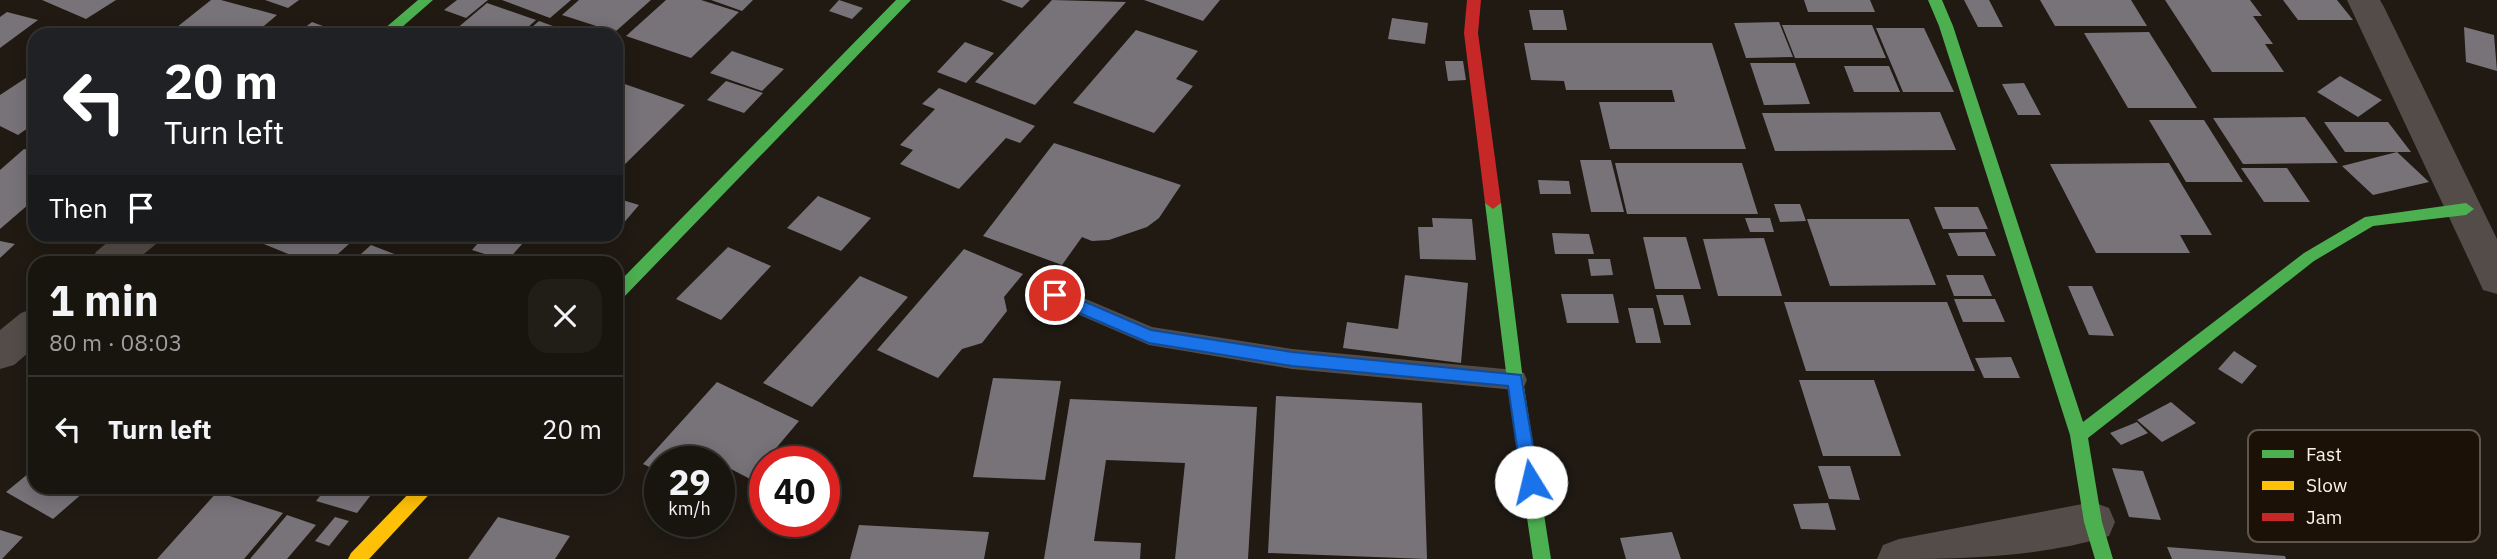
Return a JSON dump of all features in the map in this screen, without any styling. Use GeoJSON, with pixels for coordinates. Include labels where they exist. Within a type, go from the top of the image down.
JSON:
{"type":"FeatureCollection","features":[{"type":"Feature","properties":{"kind":"street"},"geometry":{"type":"LineString","coordinates":[[392,28],[426,0]]}},
{"type":"Feature","properties":{"kind":"street"},"geometry":{"type":"LineString","coordinates":[[623,288],[904,0]]}},
{"type":"Feature","properties":{"kind":"street"},"geometry":{"type":"LineString","coordinates":[[1474,0],[1471,33],[1515,380],[1542,559]]}},
{"type":"Feature","properties":{"kind":"street"},"geometry":{"type":"LineString","coordinates":[[1899,559],[2098,540],[2079,435],[1951,39],[1935,0]]}},
{"type":"Feature","properties":{"kind":"street"},"geometry":{"type":"LineString","coordinates":[[2374,2],[2497,279]]}},
{"type":"Feature","properties":{"kind":"street"},"geometry":{"type":"LineString","coordinates":[[2079,435],[2309,257],[2370,221],[2466,209]]}},
{"type":"Feature","properties":{"kind":"street"},"geometry":{"type":"LineString","coordinates":[[116,256],[133,242]]}},
{"type":"Feature","properties":{"kind":"street"},"geometry":{"type":"LineString","coordinates":[[0,353],[28,330]]}},
{"type":"Feature","properties":{"kind":"street"},"geometry":{"type":"LineString","coordinates":[[357,559],[420,494]]}},
{"type":"Feature","properties":{"kind":"lane"},"geometry":{"type":"LineString","coordinates":[[1055,295],[1149,336],[1292,359],[1515,380]]}},
{"type":"Feature","properties":{"kind":"building"},"geometry":{"type":"Polygon","coordinates":[[[42,0],[116,0],[86,19],[42,0]]]}},
{"type":"Feature","properties":{"kind":"building"},"geometry":{"type":"Polygon","coordinates":[[[211,0],[221,0],[277,15],[261,28],[176,28],[211,0]]]}},
{"type":"Feature","properties":{"kind":"building"},"geometry":{"type":"Polygon","coordinates":[[[265,0],[299,0],[288,8],[265,0]]]}},
{"type":"Feature","properties":{"kind":"building"},"geometry":{"type":"Polygon","coordinates":[[[457,0],[488,0],[466,18],[444,10],[457,0]]]}},
{"type":"Feature","properties":{"kind":"building"},"geometry":{"type":"Polygon","coordinates":[[[502,0],[571,0],[550,18],[502,0]]]}},
{"type":"Feature","properties":{"kind":"building"},"geometry":{"type":"Polygon","coordinates":[[[579,0],[651,0],[620,28],[603,28],[562,15],[579,0]]]}},
{"type":"Feature","properties":{"kind":"building"},"geometry":{"type":"Polygon","coordinates":[[[666,0],[701,0],[739,12],[691,58],[626,36],[666,0]]]}},
{"type":"Feature","properties":{"kind":"building"},"geometry":{"type":"Polygon","coordinates":[[[711,0],[753,0],[742,11],[711,0]]]}},
{"type":"Feature","properties":{"kind":"building"},"geometry":{"type":"Polygon","coordinates":[[[839,0],[863,8],[852,19],[829,11],[839,0]]]}},
{"type":"Feature","properties":{"kind":"building"},"geometry":{"type":"Polygon","coordinates":[[[1001,0],[1030,0],[1022,8],[1001,0]]]}},
{"type":"Feature","properties":{"kind":"building"},"geometry":{"type":"Polygon","coordinates":[[[1052,0],[1126,2],[1035,105],[975,82],[1052,0]]]}},
{"type":"Feature","properties":{"kind":"building"},"geometry":{"type":"Polygon","coordinates":[[[1144,0],[1220,0],[1203,21],[1144,0]]]}},
{"type":"Feature","properties":{"kind":"building"},"geometry":{"type":"Polygon","coordinates":[[[1804,0],[1870,0],[1875,12],[1808,12],[1804,0]]]}},
{"type":"Feature","properties":{"kind":"building"},"geometry":{"type":"Polygon","coordinates":[[[1964,0],[1989,0],[2003,27],[1978,27],[1964,0]]]}},
{"type":"Feature","properties":{"kind":"building"},"geometry":{"type":"Polygon","coordinates":[[[2040,0],[2131,0],[2147,26],[2055,26],[2040,0]]]}},
{"type":"Feature","properties":{"kind":"building"},"geometry":{"type":"Polygon","coordinates":[[[2165,0],[2250,0],[2262,16],[2253,16],[2273,44],[2265,44],[2284,72],[2212,72],[2165,0]]]}},
{"type":"Feature","properties":{"kind":"building"},"geometry":{"type":"Polygon","coordinates":[[[2283,0],[2337,0],[2353,20],[2298,20],[2283,0]]]}},
{"type":"Feature","properties":{"kind":"building"},"geometry":{"type":"Polygon","coordinates":[[[487,3],[536,20],[527,28],[457,28],[487,3]]]}},
{"type":"Feature","properties":{"kind":"building"},"geometry":{"type":"Polygon","coordinates":[[[1529,10],[1563,10],[1567,30],[1533,30],[1529,10]]]}},
{"type":"Feature","properties":{"kind":"building"},"geometry":{"type":"Polygon","coordinates":[[[7,12],[38,20],[0,48],[0,17],[7,12]]]}},
{"type":"Feature","properties":{"kind":"building"},"geometry":{"type":"Polygon","coordinates":[[[1392,18],[1428,23],[1425,44],[1388,39],[1392,18]]]}},
{"type":"Feature","properties":{"kind":"building"},"geometry":{"type":"Polygon","coordinates":[[[539,21],[558,28],[531,28],[539,21]]]}},
{"type":"Feature","properties":{"kind":"building"},"geometry":{"type":"Polygon","coordinates":[[[312,22],[328,28],[304,28],[312,22]]]}},
{"type":"Feature","properties":{"kind":"building"},"geometry":{"type":"Polygon","coordinates":[[[1779,22],[1793,57],[1746,58],[1734,23],[1779,22]]]}},
{"type":"Feature","properties":{"kind":"building"},"geometry":{"type":"Polygon","coordinates":[[[1782,25],[1872,25],[1886,58],[1795,58],[1782,25]]]}},
{"type":"Feature","properties":{"kind":"building"},"geometry":{"type":"Polygon","coordinates":[[[2464,27],[2494,35],[2497,71],[2466,62],[2464,27]]]}},
{"type":"Feature","properties":{"kind":"building"},"geometry":{"type":"Polygon","coordinates":[[[1876,28],[1924,28],[1954,92],[1903,92],[1876,28]]]}},
{"type":"Feature","properties":{"kind":"building"},"geometry":{"type":"Polygon","coordinates":[[[1136,30],[1198,51],[1176,79],[1193,86],[1154,133],[1073,103],[1136,30]]]}},
{"type":"Feature","properties":{"kind":"building"},"geometry":{"type":"Polygon","coordinates":[[[2149,32],[2197,108],[2128,108],[2084,33],[2149,32]]]}},
{"type":"Feature","properties":{"kind":"building"},"geometry":{"type":"Polygon","coordinates":[[[965,42],[994,53],[966,83],[937,72],[965,42]]]}},
{"type":"Feature","properties":{"kind":"building"},"geometry":{"type":"Polygon","coordinates":[[[1524,43],[1712,43],[1746,149],[1610,149],[1599,102],[1675,102],[1672,90],[1566,90],[1564,81],[1531,80],[1524,43]]]}},
{"type":"Feature","properties":{"kind":"building"},"geometry":{"type":"Polygon","coordinates":[[[732,51],[784,69],[762,91],[710,73],[732,51]]]}},
{"type":"Feature","properties":{"kind":"building"},"geometry":{"type":"Polygon","coordinates":[[[1445,61],[1463,61],[1466,80],[1448,81],[1445,61]]]}},
{"type":"Feature","properties":{"kind":"building"},"geometry":{"type":"Polygon","coordinates":[[[1750,63],[1795,63],[1810,104],[1764,105],[1750,63]]]}},
{"type":"Feature","properties":{"kind":"building"},"geometry":{"type":"Polygon","coordinates":[[[1844,66],[1889,66],[1900,92],[1854,92],[1844,66]]]}},
{"type":"Feature","properties":{"kind":"building"},"geometry":{"type":"Polygon","coordinates":[[[2340,76],[2382,100],[2358,117],[2317,92],[2340,76]]]}},
{"type":"Feature","properties":{"kind":"building"},"geometry":{"type":"Polygon","coordinates":[[[28,77],[28,128],[18,135],[0,126],[0,95],[28,77]]]}},
{"type":"Feature","properties":{"kind":"building"},"geometry":{"type":"Polygon","coordinates":[[[726,81],[763,93],[744,113],[707,100],[726,81]]]}},
{"type":"Feature","properties":{"kind":"building"},"geometry":{"type":"Polygon","coordinates":[[[623,83],[685,105],[623,166],[623,83]]]}},
{"type":"Feature","properties":{"kind":"building"},"geometry":{"type":"Polygon","coordinates":[[[2024,83],[2041,115],[2018,115],[2002,84],[2024,83]]]}},
{"type":"Feature","properties":{"kind":"building"},"geometry":{"type":"Polygon","coordinates":[[[939,88],[1035,126],[1020,143],[1006,138],[959,189],[900,164],[913,150],[900,145],[935,109],[922,104],[939,88]]]}},
{"type":"Feature","properties":{"kind":"building"},"geometry":{"type":"Polygon","coordinates":[[[1940,112],[1956,150],[1775,151],[1762,113],[1940,112]]]}},
{"type":"Feature","properties":{"kind":"building"},"geometry":{"type":"Polygon","coordinates":[[[2305,117],[2338,163],[2243,164],[2213,118],[2305,117]]]}},
{"type":"Feature","properties":{"kind":"building"},"geometry":{"type":"Polygon","coordinates":[[[2149,120],[2204,120],[2243,182],[2186,182],[2149,120]]]}},
{"type":"Feature","properties":{"kind":"building"},"geometry":{"type":"Polygon","coordinates":[[[2324,122],[2388,122],[2411,152],[2345,152],[2324,122]]]}},
{"type":"Feature","properties":{"kind":"building"},"geometry":{"type":"Polygon","coordinates":[[[1054,143],[1181,185],[1159,218],[1147,227],[1109,240],[1092,241],[1082,237],[1062,265],[983,236],[1054,143]]]}},
{"type":"Feature","properties":{"kind":"building"},"geometry":{"type":"Polygon","coordinates":[[[24,149],[28,150],[28,205],[0,229],[0,170],[24,149]]]}},
{"type":"Feature","properties":{"kind":"building"},"geometry":{"type":"Polygon","coordinates":[[[2397,152],[2429,182],[2373,195],[2342,166],[2397,152]]]}},
{"type":"Feature","properties":{"kind":"building"},"geometry":{"type":"Polygon","coordinates":[[[1580,160],[1611,160],[1624,212],[1591,212],[1580,160]]]}},
{"type":"Feature","properties":{"kind":"building"},"geometry":{"type":"Polygon","coordinates":[[[1615,163],[1742,163],[1758,214],[1627,214],[1615,163]]]}},
{"type":"Feature","properties":{"kind":"building"},"geometry":{"type":"Polygon","coordinates":[[[2169,163],[2212,235],[2180,235],[2190,253],[2096,253],[2050,164],[2169,163]]]}},
{"type":"Feature","properties":{"kind":"building"},"geometry":{"type":"Polygon","coordinates":[[[2241,168],[2287,168],[2310,202],[2264,202],[2241,168]]]}},
{"type":"Feature","properties":{"kind":"building"},"geometry":{"type":"Polygon","coordinates":[[[1538,180],[1569,181],[1571,194],[1540,194],[1538,180]]]}},
{"type":"Feature","properties":{"kind":"building"},"geometry":{"type":"Polygon","coordinates":[[[818,196],[871,218],[841,251],[787,228],[818,196]]]}},
{"type":"Feature","properties":{"kind":"building"},"geometry":{"type":"Polygon","coordinates":[[[623,200],[639,205],[623,224],[623,200]]]}},
{"type":"Feature","properties":{"kind":"building"},"geometry":{"type":"Polygon","coordinates":[[[1774,204],[1800,204],[1806,221],[1780,222],[1774,204]]]}},
{"type":"Feature","properties":{"kind":"building"},"geometry":{"type":"Polygon","coordinates":[[[1934,207],[1978,207],[1988,229],[1943,229],[1934,207]]]}},
{"type":"Feature","properties":{"kind":"building"},"geometry":{"type":"Polygon","coordinates":[[[1432,218],[1472,219],[1476,260],[1420,259],[1418,227],[1433,227],[1432,218]]]}},
{"type":"Feature","properties":{"kind":"building"},"geometry":{"type":"Polygon","coordinates":[[[1745,218],[1770,218],[1774,232],[1750,232],[1745,218]]]}},
{"type":"Feature","properties":{"kind":"building"},"geometry":{"type":"Polygon","coordinates":[[[1807,219],[1909,219],[1936,285],[1830,286],[1807,219]]]}},
{"type":"Feature","properties":{"kind":"building"},"geometry":{"type":"Polygon","coordinates":[[[1985,232],[1996,256],[1958,256],[1948,233],[1985,232]]]}},
{"type":"Feature","properties":{"kind":"building"},"geometry":{"type":"Polygon","coordinates":[[[1552,233],[1589,234],[1594,254],[1555,254],[1552,233]]]}},
{"type":"Feature","properties":{"kind":"building"},"geometry":{"type":"Polygon","coordinates":[[[1643,237],[1686,237],[1701,289],[1655,289],[1643,237]]]}},
{"type":"Feature","properties":{"kind":"building"},"geometry":{"type":"Polygon","coordinates":[[[1764,238],[1782,296],[1718,296],[1703,239],[1764,238]]]}},
{"type":"Feature","properties":{"kind":"building"},"geometry":{"type":"Polygon","coordinates":[[[0,241],[15,244],[0,258],[0,241]]]}},
{"type":"Feature","properties":{"kind":"building"},"geometry":{"type":"Polygon","coordinates":[[[259,242],[351,242],[336,256],[293,256],[259,242]]]}},
{"type":"Feature","properties":{"kind":"building"},"geometry":{"type":"Polygon","coordinates":[[[479,242],[524,242],[511,256],[491,256],[472,250],[479,242]]]}},
{"type":"Feature","properties":{"kind":"building"},"geometry":{"type":"Polygon","coordinates":[[[371,245],[399,256],[359,256],[371,245]]]}},
{"type":"Feature","properties":{"kind":"building"},"geometry":{"type":"Polygon","coordinates":[[[728,247],[771,266],[721,320],[676,299],[728,247]]]}},
{"type":"Feature","properties":{"kind":"building"},"geometry":{"type":"Polygon","coordinates":[[[964,249],[1023,274],[1004,297],[1007,311],[982,343],[962,349],[938,378],[877,350],[964,249]]]}},
{"type":"Feature","properties":{"kind":"building"},"geometry":{"type":"Polygon","coordinates":[[[1588,259],[1610,259],[1613,275],[1591,276],[1588,259]]]}},
{"type":"Feature","properties":{"kind":"building"},"geometry":{"type":"Polygon","coordinates":[[[1405,275],[1468,283],[1461,363],[1343,348],[1347,322],[1398,329],[1405,275]]]}},
{"type":"Feature","properties":{"kind":"building"},"geometry":{"type":"Polygon","coordinates":[[[1946,275],[1983,275],[1992,296],[1954,296],[1946,275]]]}},
{"type":"Feature","properties":{"kind":"building"},"geometry":{"type":"Polygon","coordinates":[[[860,276],[908,297],[812,407],[763,383],[860,276]]]}},
{"type":"Feature","properties":{"kind":"building"},"geometry":{"type":"Polygon","coordinates":[[[2068,286],[2092,286],[2114,336],[2089,335],[2068,286]]]}},
{"type":"Feature","properties":{"kind":"building"},"geometry":{"type":"Polygon","coordinates":[[[1561,294],[1613,294],[1619,323],[1567,323],[1561,294]]]}},
{"type":"Feature","properties":{"kind":"building"},"geometry":{"type":"Polygon","coordinates":[[[1656,295],[1683,295],[1691,325],[1664,325],[1656,295]]]}},
{"type":"Feature","properties":{"kind":"building"},"geometry":{"type":"Polygon","coordinates":[[[1954,299],[1995,299],[2005,322],[1963,322],[1954,299]]]}},
{"type":"Feature","properties":{"kind":"building"},"geometry":{"type":"Polygon","coordinates":[[[1784,302],[1947,302],[1975,371],[1806,371],[1784,302]]]}},
{"type":"Feature","properties":{"kind":"building"},"geometry":{"type":"Polygon","coordinates":[[[1628,308],[1653,308],[1661,343],[1636,343],[1628,308]]]}},
{"type":"Feature","properties":{"kind":"building"},"geometry":{"type":"Polygon","coordinates":[[[2234,351],[2257,366],[2242,384],[2218,369],[2234,351]]]}},
{"type":"Feature","properties":{"kind":"building"},"geometry":{"type":"Polygon","coordinates":[[[2011,357],[2020,378],[1984,378],[1975,358],[2011,357]]]}},
{"type":"Feature","properties":{"kind":"building"},"geometry":{"type":"Polygon","coordinates":[[[993,378],[1061,381],[1045,480],[973,477],[993,378]]]}},
{"type":"Feature","properties":{"kind":"building"},"geometry":{"type":"Polygon","coordinates":[[[1799,380],[1874,380],[1901,456],[1823,456],[1799,380]]]}},
{"type":"Feature","properties":{"kind":"building"},"geometry":{"type":"Polygon","coordinates":[[[717,382],[799,421],[778,446],[749,446],[749,478],[735,471],[735,446],[659,446],[717,382]]]}},
{"type":"Feature","properties":{"kind":"building"},"geometry":{"type":"Polygon","coordinates":[[[1276,396],[1422,403],[1427,559],[1268,553],[1276,396]]]}},
{"type":"Feature","properties":{"kind":"building"},"geometry":{"type":"Polygon","coordinates":[[[1070,399],[1257,407],[1248,559],[1175,559],[1185,463],[1106,460],[1094,541],[1141,543],[1140,559],[1044,559],[1070,399]]]}},
{"type":"Feature","properties":{"kind":"building"},"geometry":{"type":"Polygon","coordinates":[[[2171,402],[2196,423],[2162,442],[2137,420],[2171,402]]]}},
{"type":"Feature","properties":{"kind":"building"},"geometry":{"type":"Polygon","coordinates":[[[2137,422],[2148,433],[2121,445],[2110,433],[2137,422]]]}},
{"type":"Feature","properties":{"kind":"building"},"geometry":{"type":"Polygon","coordinates":[[[1818,466],[1850,466],[1860,500],[1829,499],[1818,466]]]}},
{"type":"Feature","properties":{"kind":"building"},"geometry":{"type":"Polygon","coordinates":[[[2112,468],[2143,471],[2161,520],[2129,517],[2112,468]]]}},
{"type":"Feature","properties":{"kind":"building"},"geometry":{"type":"Polygon","coordinates":[[[28,474],[28,494],[82,494],[53,519],[6,492],[28,474]]]}},
{"type":"Feature","properties":{"kind":"building"},"geometry":{"type":"Polygon","coordinates":[[[215,494],[223,494],[283,513],[244,559],[157,559],[215,494]]]}},
{"type":"Feature","properties":{"kind":"building"},"geometry":{"type":"Polygon","coordinates":[[[322,494],[372,494],[357,513],[316,501],[322,494]]]}},
{"type":"Feature","properties":{"kind":"building"},"geometry":{"type":"Polygon","coordinates":[[[1828,503],[1836,530],[1801,529],[1793,504],[1828,503]]]}},
{"type":"Feature","properties":{"kind":"building"},"geometry":{"type":"Polygon","coordinates":[[[287,515],[316,525],[287,559],[250,559],[287,515]]]}},
{"type":"Feature","properties":{"kind":"building"},"geometry":{"type":"Polygon","coordinates":[[[335,517],[349,521],[329,546],[315,541],[335,517]]]}},
{"type":"Feature","properties":{"kind":"building"},"geometry":{"type":"Polygon","coordinates":[[[498,517],[570,536],[555,559],[468,559],[498,517]]]}},
{"type":"Feature","properties":{"kind":"building"},"geometry":{"type":"Polygon","coordinates":[[[859,525],[989,532],[984,559],[850,559],[859,525]]]}},
{"type":"Feature","properties":{"kind":"building"},"geometry":{"type":"Polygon","coordinates":[[[0,530],[23,537],[2,559],[0,559],[0,530]]]}},
{"type":"Feature","properties":{"kind":"building"},"geometry":{"type":"Polygon","coordinates":[[[1672,532],[1681,559],[1626,559],[1620,538],[1672,532]]]}},
{"type":"Feature","properties":{"kind":"building"},"geometry":{"type":"Polygon","coordinates":[[[2167,547],[2285,556],[2286,559],[2172,559],[2167,547]]]}},
{"type":"Feature","properties":{"kind":"traffic: fast"},"geometry":{"type":"LineString","coordinates":[[392,28],[426,0]]}},
{"type":"Feature","properties":{"kind":"traffic: fast"},"geometry":{"type":"LineString","coordinates":[[623,288],[904,0]]}},
{"type":"Feature","properties":{"kind":"traffic: fast"},"geometry":{"type":"LineString","coordinates":[[1935,0],[1946,26],[2079,435],[2093,522],[2104,559]]}},
{"type":"Feature","properties":{"kind":"traffic: fast"},"geometry":{"type":"LineString","coordinates":[[1493,203],[1515,380],[1542,559]]}},
{"type":"Feature","properties":{"kind":"traffic: fast"},"geometry":{"type":"LineString","coordinates":[[2079,435],[2309,257],[2370,221],[2466,209]]}},
{"type":"Feature","properties":{"kind":"traffic: slow"},"geometry":{"type":"LineString","coordinates":[[357,559],[420,494]]}},
{"type":"Feature","properties":{"kind":"traffic: jam"},"geometry":{"type":"LineString","coordinates":[[1474,0],[1471,33],[1493,203]]}},
{"type":"Feature","properties":{"kind":"route"},"geometry":{"type":"LineString","coordinates":[[1055,295],[1149,336],[1292,359],[1515,380],[1531,482]]}}]}
